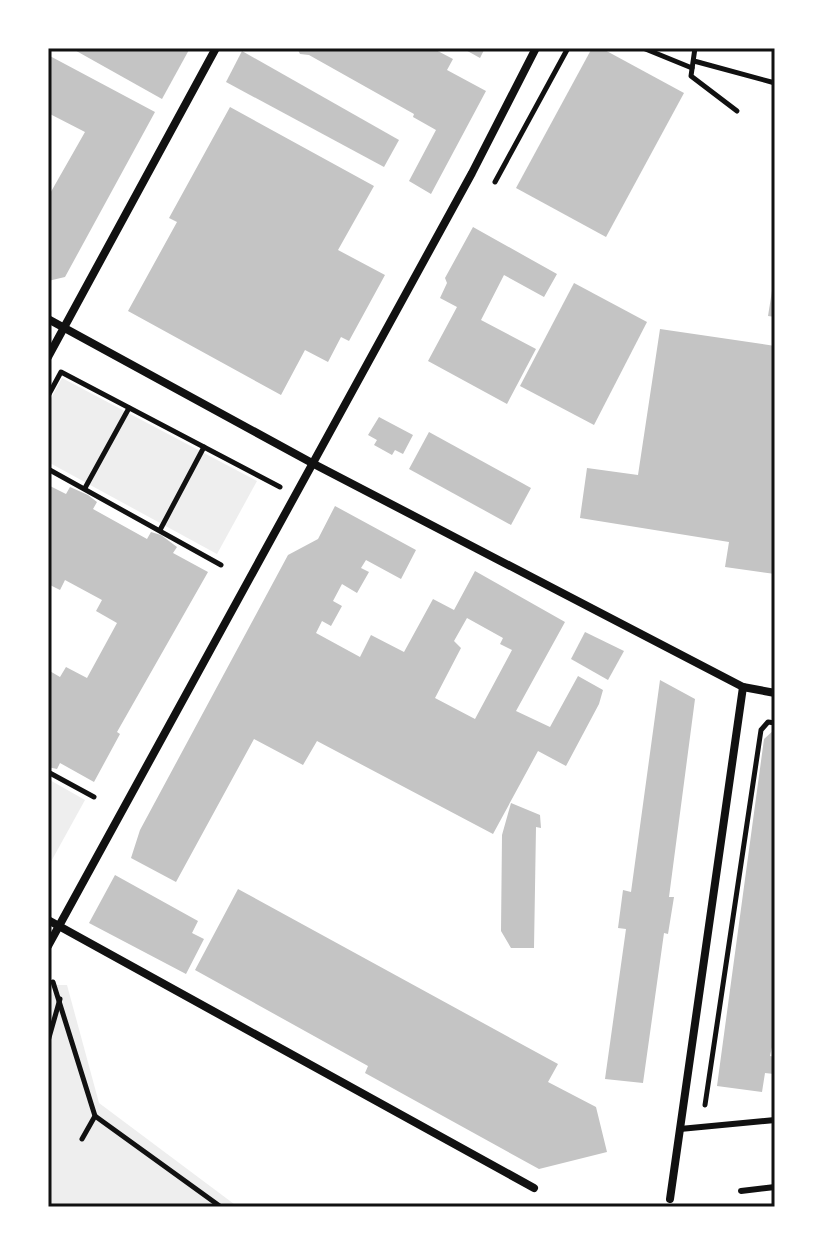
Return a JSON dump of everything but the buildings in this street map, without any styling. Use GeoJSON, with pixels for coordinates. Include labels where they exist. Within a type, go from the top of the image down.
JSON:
{"type":"FeatureCollection","features":[{"type":"Feature","properties":{"kind":"street"},"geometry":{"type":"LineString","coordinates":[[48,357],[216,48]]}},
{"type":"Feature","properties":{"kind":"street"},"geometry":{"type":"LineString","coordinates":[[48,946],[472,173],[536,48]]}},
{"type":"Feature","properties":{"kind":"street"},"geometry":{"type":"LineString","coordinates":[[48,319],[312,463],[743,687],[775,693]]}},
{"type":"Feature","properties":{"kind":"street"},"geometry":{"type":"LineString","coordinates":[[670,1199],[743,687]]}},
{"type":"Feature","properties":{"kind":"street"},"geometry":{"type":"LineString","coordinates":[[48,920],[534,1188]]}},
{"type":"Feature","properties":{"kind":"lane"},"geometry":{"type":"LineString","coordinates":[[680,1129],[775,1120]]}},
{"type":"Feature","properties":{"kind":"lane"},"geometry":{"type":"LineString","coordinates":[[741,1191],[775,1187]]}},
{"type":"Feature","properties":{"kind":"path"},"geometry":{"type":"LineString","coordinates":[[495,182],[568,48]]}},
{"type":"Feature","properties":{"kind":"path"},"geometry":{"type":"LineString","coordinates":[[643,48],[693,65],[775,83]]}},
{"type":"Feature","properties":{"kind":"path"},"geometry":{"type":"LineString","coordinates":[[695,48],[691,76],[737,111]]}},
{"type":"Feature","properties":{"kind":"path"},"geometry":{"type":"LineString","coordinates":[[48,396],[61,372],[266,480]]}},
{"type":"Feature","properties":{"kind":"path"},"geometry":{"type":"LineString","coordinates":[[85,488],[129,408]]}},
{"type":"Feature","properties":{"kind":"path"},"geometry":{"type":"LineString","coordinates":[[160,530],[204,447]]}},
{"type":"Feature","properties":{"kind":"path"},"geometry":{"type":"LineString","coordinates":[[48,469],[221,565]]}},
{"type":"Feature","properties":{"kind":"path"},"geometry":{"type":"LineString","coordinates":[[705,1105],[761,730],[768,722],[775,723]]}},
{"type":"Feature","properties":{"kind":"path"},"geometry":{"type":"LineString","coordinates":[[48,772],[94,797]]}},
{"type":"Feature","properties":{"kind":"path"},"geometry":{"type":"LineString","coordinates":[[53,982],[95,1116],[221,1207]]}},
{"type":"Feature","properties":{"kind":"path"},"geometry":{"type":"LineString","coordinates":[[48,1041],[60,999]]}},
{"type":"Feature","properties":{"kind":"path"},"geometry":{"type":"LineString","coordinates":[[82,1139],[95,1116]]}},
{"type":"Feature","properties":{"kind":"shaded area"},"geometry":{"type":"Polygon","coordinates":[[[62,378],[257,481],[217,554],[48,462],[48,404],[62,378]]]}},
{"type":"Feature","properties":{"kind":"shaded area"},"geometry":{"type":"Polygon","coordinates":[[[48,779],[85,800],[48,867],[48,779]]]}},
{"type":"Feature","properties":{"kind":"shaded area"},"geometry":{"type":"Polygon","coordinates":[[[57,985],[67,985],[99,1103],[238,1207],[48,1207],[48,1001],[57,985]]]}}]}
